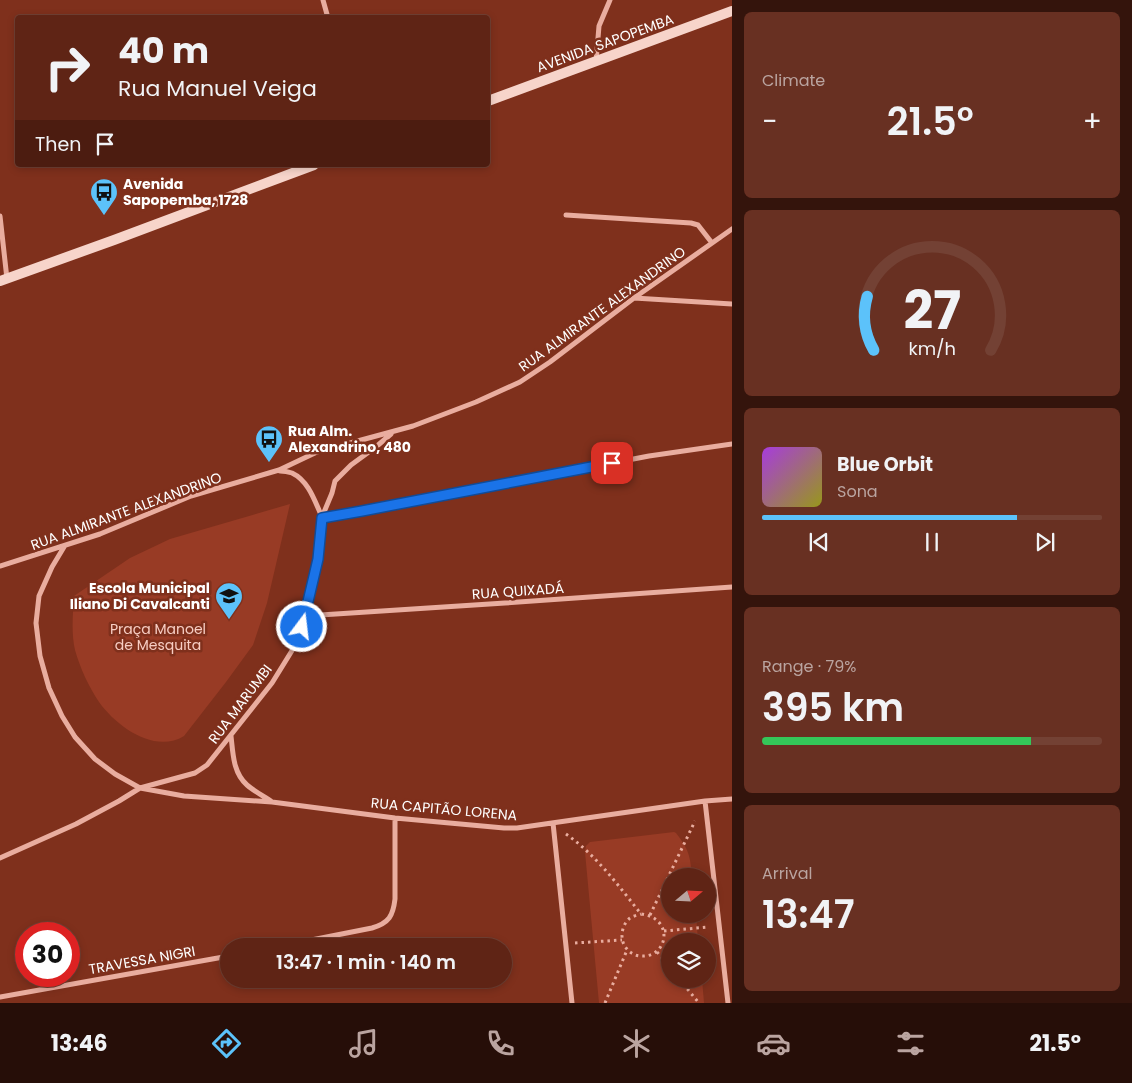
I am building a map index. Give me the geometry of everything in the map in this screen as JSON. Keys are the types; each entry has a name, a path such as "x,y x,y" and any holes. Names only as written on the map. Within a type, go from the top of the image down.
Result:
{"main road":[{"name":"AVENIDA SAPOPEMBA","path":"490,100 732,11"},
{"path":"3,280 309,167"}],"street":[{"path":"323,0 327,15"},
{"path":"596,62 599,26 610,0"},
{"path":"566,215 691,223 698,225 712,243"},
{"path":"0,216 3,280"},
{"name":"RUA ALMIRANTE ALEXANDRINO","path":"0,566 100,534 191,496 279,470 317,452 393,432 476,402 520,382 732,229"},
{"path":"634,298 732,304"},
{"name":"RUA MARUMBI","path":"0,858 76,824 140,788 195,773 207,765 272,683 293,649 305,616 318,559 322,518 335,480 393,432"},
{"path":"279,470 292,473 302,482 312,494 322,518 649,456 732,444"},
{"path":"64,547 52,567 39,596 36,623 40,656 49,688 75,738 94,760 140,788"},
{"name":"RUA QUIXADÁ","path":"305,616 515,603 732,586"},
{"name":"RUA CAPITÃO LORENA","path":"231,736 234,762 239,775 246,784 272,802"},
{"name":"RUA CAPITÃO LORENA","path":"140,788 184,796 272,802 395,818 504,828 517,828 705,801 732,799"},
{"path":"705,801 728,1003"},
{"path":"321,938 381,926 389,919 394,910 395,899 395,818"},
{"path":"553,823 572,1003"},
{"name":"TRAVESSA NIGRI","path":"0,997 220,958"}],"path":[{"path":"650,915 705,801"},
{"path":"553,823 594,858 641,914"},
{"path":"641,914 650,915 660,921 664,931 664,942 657,952 647,956 636,956 627,950 622,940 623,928 630,918 641,914"},
{"path":"664,931 719,926"},
{"path":"565,943 622,940"},
{"path":"606,1003 627,950"},
{"path":"657,952 661,957"},
{"path":"686,988 699,1003"}],"green space":[{"name":"Praça Manoel de Mesquita","path":"290,504 267,603 253,645 226,682 184,736 173,741 161,742 149,740 126,728 99,702 79,664 73,637 74,596 130,558 170,539"},
{"path":"676,833 688,853 691,868 661,868 661,923 697,923 697,933 661,933 661,988 703,988 704,1003 599,1003 585,852 586,846 590,842"}],"place":[{"name":"Avenida Sapopemba, 1728","path":"104,216"},
{"name":"Rua Alm. Alexandrino, 480","path":"269,463"},
{"name":"Escola Municipal Iliano Di Cavalcanti","path":"229,620"}],"route":[{"path":"302,627 318,559 322,518 612,463"}]}
